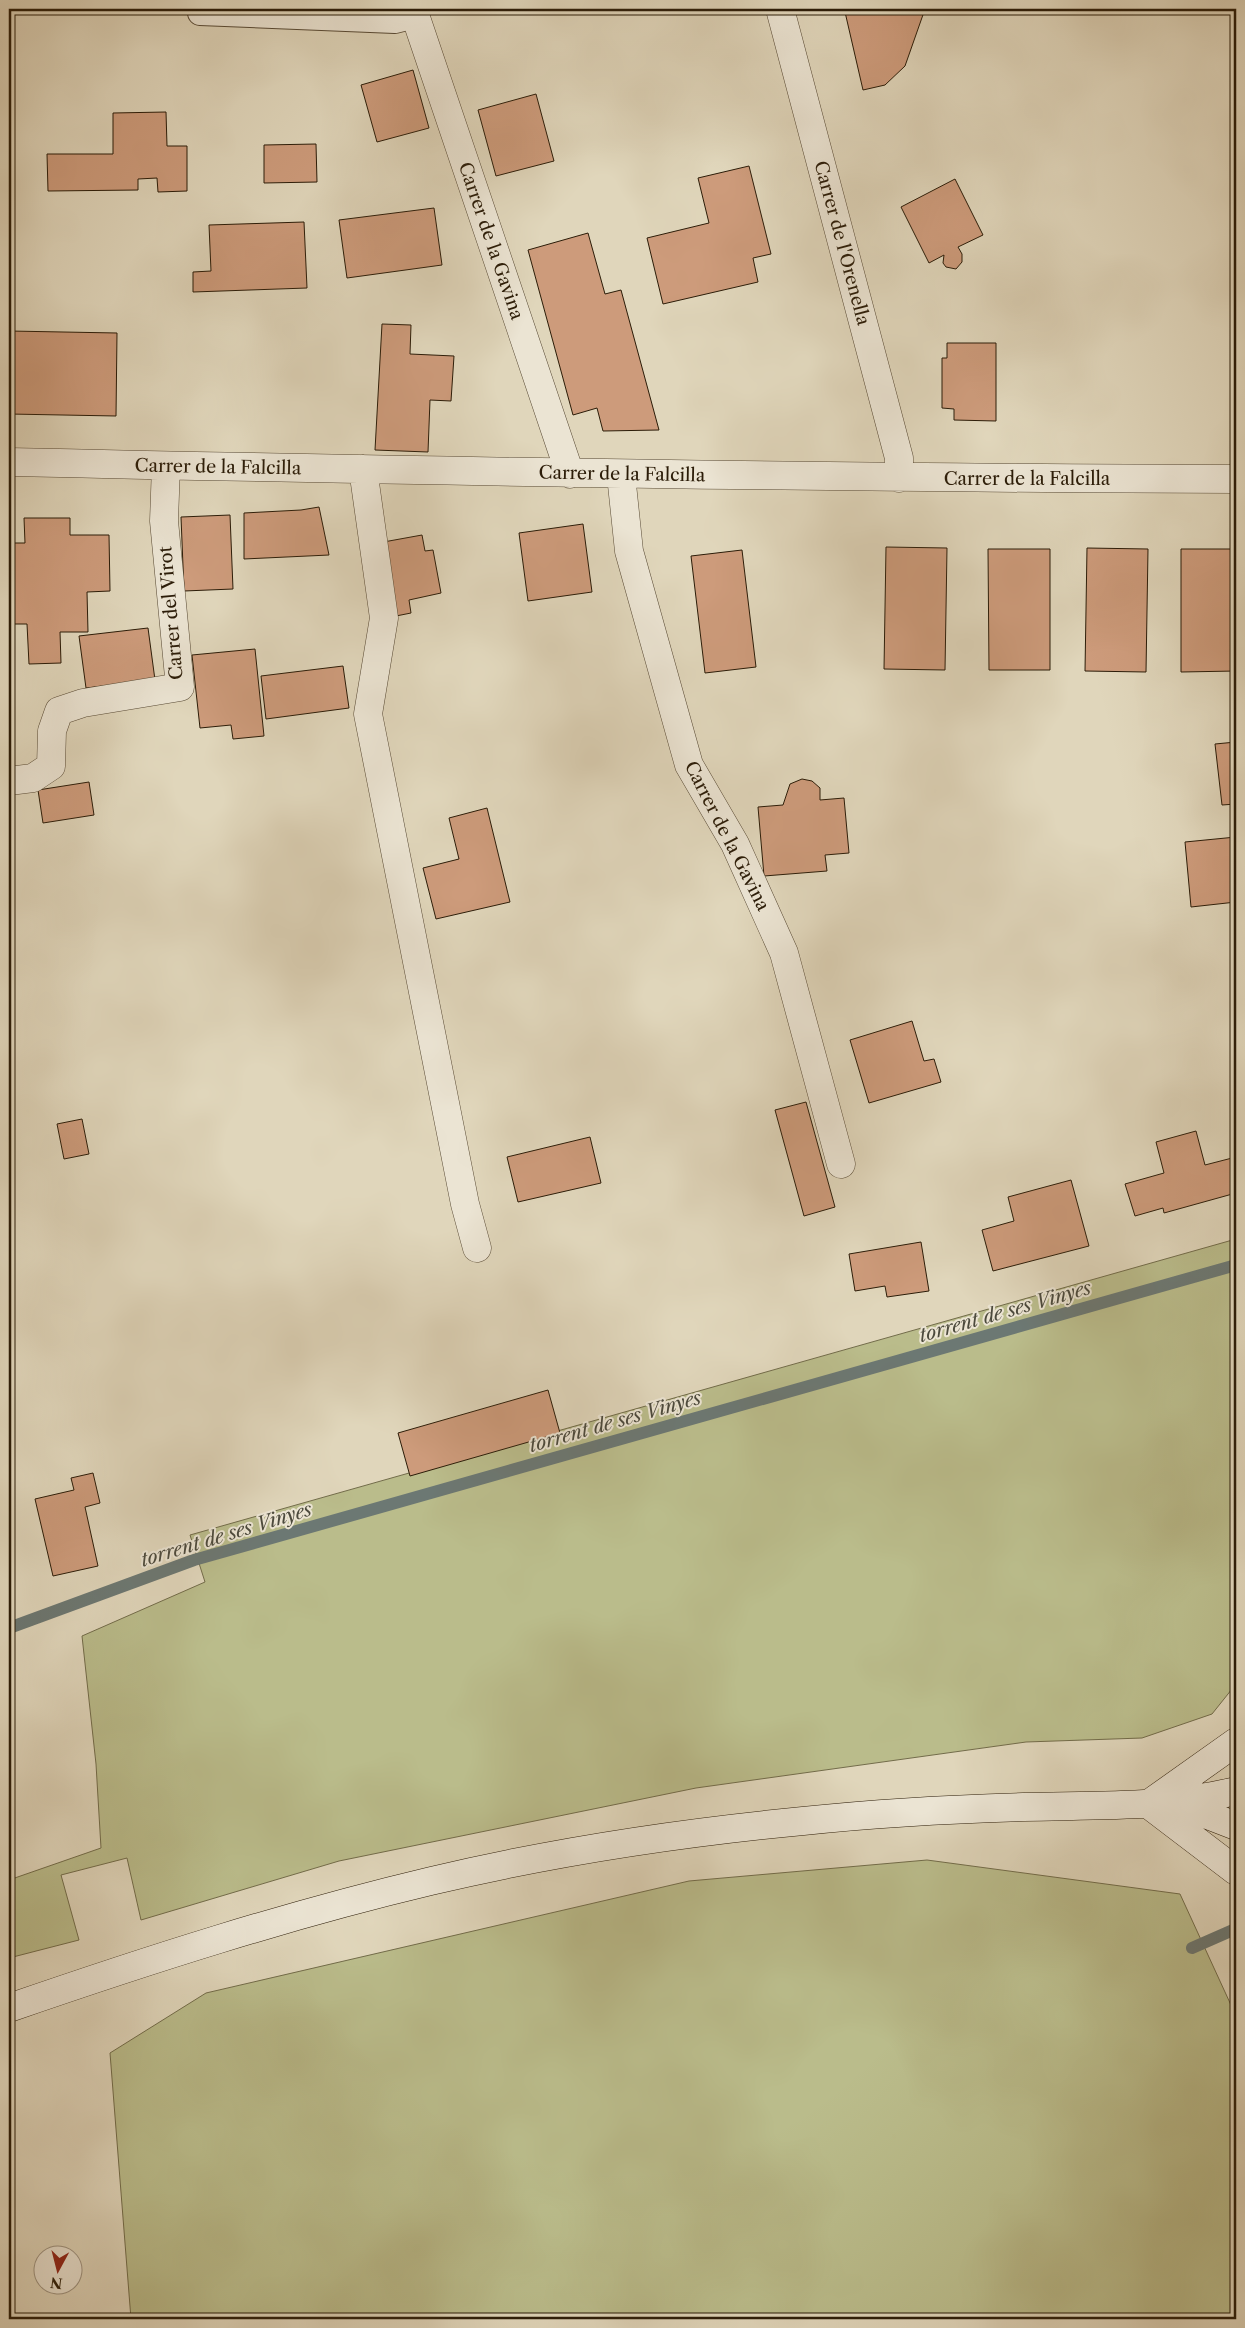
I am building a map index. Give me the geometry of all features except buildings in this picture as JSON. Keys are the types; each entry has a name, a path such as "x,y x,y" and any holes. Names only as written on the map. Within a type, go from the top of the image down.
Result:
{"street":[{"name":"Carrer de l'Orenella","path":"780,9 899,458 899,478"},
{"name":"Carrer de la Gavina","path":"414,13 570,474"},
{"name":"Carrer de la Falcilla","path":"9,462 621,475 1236,479"},
{"name":"Carrer del Virot","path":"9,781 34,778 51,766 52,731 59,711 83,703 180,687 164,521 166,466"},
{"path":"363,469 384,618 368,714 465,1204 477,1248"},
{"name":"Carrer de la Gavina","path":"621,475 629,551 689,765 735,844 784,953 841,1164"},
{"path":"1148,1804 1236,1742"},
{"path":"9,2008 95,1978 266,1925 432,1881 626,1842 802,1821 942,1809 1148,1804 1205,1798 1236,1791"},
{"path":"1148,1804 1205,1814 1236,1826"},
{"path":"1148,1804 1236,1871"}],"lane":[{"path":"200,13 396,21 414,13"}],"green space":[{"path":"1236,1239 1236,1684 1212,1714 1142,1738 1026,1742 696,1788 339,1861 141,1920 127,1858 61,1875 79,1940 9,1958 9,1880 101,1848 96,1764 82,1636 205,1582 190,1535"},
{"path":"927,1860 1180,1894 1236,2016 1236,2319 131,2319 110,2053 206,1993 689,1881"}],"waterway":[{"name":"torrent de ses Vinyes","path":"9,1628 194,1560 1236,1265"},
{"path":"1192,1948 1233,1930"}]}
